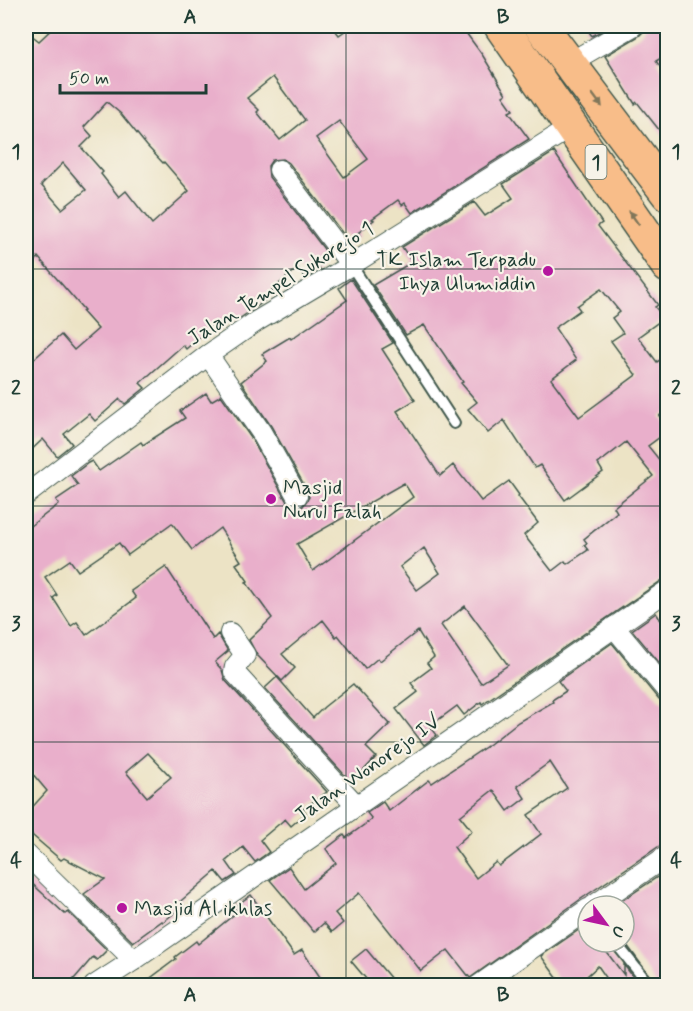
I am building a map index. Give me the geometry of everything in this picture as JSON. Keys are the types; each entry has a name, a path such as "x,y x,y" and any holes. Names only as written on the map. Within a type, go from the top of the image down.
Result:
{"highway":[{"name":"1","path":"501,26 668,266"},
{"name":"1","path":"545,31 668,194"}],"street":[{"path":"569,63 633,26"},
{"name":"Jalan Tempel Sukorejo 1","path":"26,495 208,355 257,321 572,127"},
{"path":"279,170 351,265"},
{"path":"208,355 261,432 297,496"},
{"name":"Jalan Wonorejo IV","path":"94,986 668,590"},
{"path":"614,627 668,692"},
{"path":"230,633 245,655 234,672 356,805"},
{"path":"26,854 134,960"},
{"path":"611,894 668,855"},
{"path":"478,986 576,917"}],"lane":[{"path":"351,265 454,423"},
{"path":"625,954 650,986"}],"building":[{"path":"55,26 332,26 339,35 352,26 461,26 506,94 503,96 513,110 509,112 529,139 412,213 405,203 402,205 398,200 372,219 374,220 358,233 360,236 350,243 289,163 283,159 272,160 268,166 269,177 327,253 315,263 320,269 306,278 298,268 272,290 274,293 236,321 233,317 221,327 217,322 186,349 183,345 140,383 145,388 125,404 120,399 95,421 89,414 64,434 72,444 57,456 43,439 26,455 26,366 61,335 74,350 98,329 38,257 26,277 26,31 39,41","holes":["273,77 305,120 280,140 257,112 259,110 247,98","107,102 121,114 189,191 152,224 126,191 119,197 101,174 103,172 81,147 92,136 84,127","339,121 368,159 344,177 316,138","63,163 86,190 62,209 41,185"]},
{"path":"585,26 610,26 592,36"},
{"path":"645,26 668,26 668,54 656,61 668,78 668,141 637,102 635,104 605,56 639,36"},
{"path":"554,152 602,223 598,226 658,305 655,307 664,318 638,337 657,362 668,355 668,410 659,416 668,427 668,431 648,446 665,467 668,465 668,576 482,704 481,702 464,715 457,706 430,726 437,735 424,745 396,709 418,692 411,683 431,668 427,663 434,657 418,631 380,661 378,658 365,669 323,620 282,654 295,668 282,681 257,655 249,640 272,618 246,582 248,581 236,564 241,561 220,528 192,550 172,523 128,555 119,543 78,571 70,560 45,577 57,595 53,598 71,626 77,622 86,635 136,598 131,591 166,567 213,639 218,634 228,651 215,662 222,670 225,680 327,792 303,809 306,813 291,826 285,819 260,840 269,852 255,862 243,847 226,861 236,875 225,882 216,871 176,905 179,909 133,942 84,894 105,879 64,858 61,860 26,830 26,814 47,791 26,766 26,529 59,504 56,500 78,485 71,476 88,463 92,461 99,471 141,442 143,445 185,418 180,411 206,393 211,401 221,395 251,438 287,502 296,508 303,506 309,497 307,490 271,426 241,382 267,361 262,354 290,337 291,339 347,300 339,288 351,279 393,343 382,349 415,400 397,411 440,476 453,465 481,501 509,481 538,523 524,535 552,571 565,561 567,564 588,550 584,545 587,543 584,539 617,512 614,507 653,476 626,442 598,464 603,472 565,500 540,465 535,468 504,420 488,433 468,409 477,402 461,383 463,382 424,325 406,335 373,285 412,262 402,247 474,202 485,216 513,198 503,184","holes":["601,289 620,312 612,318 623,333 611,341 636,375 579,417 551,379 576,360 555,328 580,310 577,306","404,483 413,497 313,571 297,544","424,548 440,573 417,590 400,567","465,606 508,665 481,683 441,625","148,753 171,777 147,797 126,772"]},
{"path":"656,613 668,631 667,672 632,630"},
{"path":"612,643 659,700 668,706 668,843 661,845 588,894 576,894 576,903 470,978 448,950 421,971 359,893 335,913 343,923 332,932 324,923 314,932 270,880 289,867 304,889 336,863 326,849 344,835 346,838 372,819 367,813 383,802 389,811 429,780 432,783 566,691 558,681","holes":["550,762 567,788 528,815 541,834 499,866 496,862 476,878 454,847 472,831 460,816 493,790 508,811 525,798 517,786"]},
{"path":"277,677 313,718 353,684 390,724 366,747 376,757 352,783 265,688"},
{"path":"668,870 668,979 657,986 634,954 636,954 636,894 632,894"},
{"path":"26,878 65,914 68,912 107,950 97,960 93,957 68,986 26,986"},
{"path":"251,895 294,955 302,950 326,986 140,986 196,941 198,944 237,912 234,907"},
{"path":"576,932 576,954 608,954 624,975 624,965 640,986 612,986 598,966 576,986 563,986 541,956"},
{"path":"366,949 397,986 372,986 351,961"}],"place":[{"name":"TK Islam Terpadu Ihya Ulumiddin","path":"548,271"},
{"name":"Masjid Nurul Falah","path":"271,499"},
{"name":"Masjid Al ikhlas","path":"122,908"}]}
